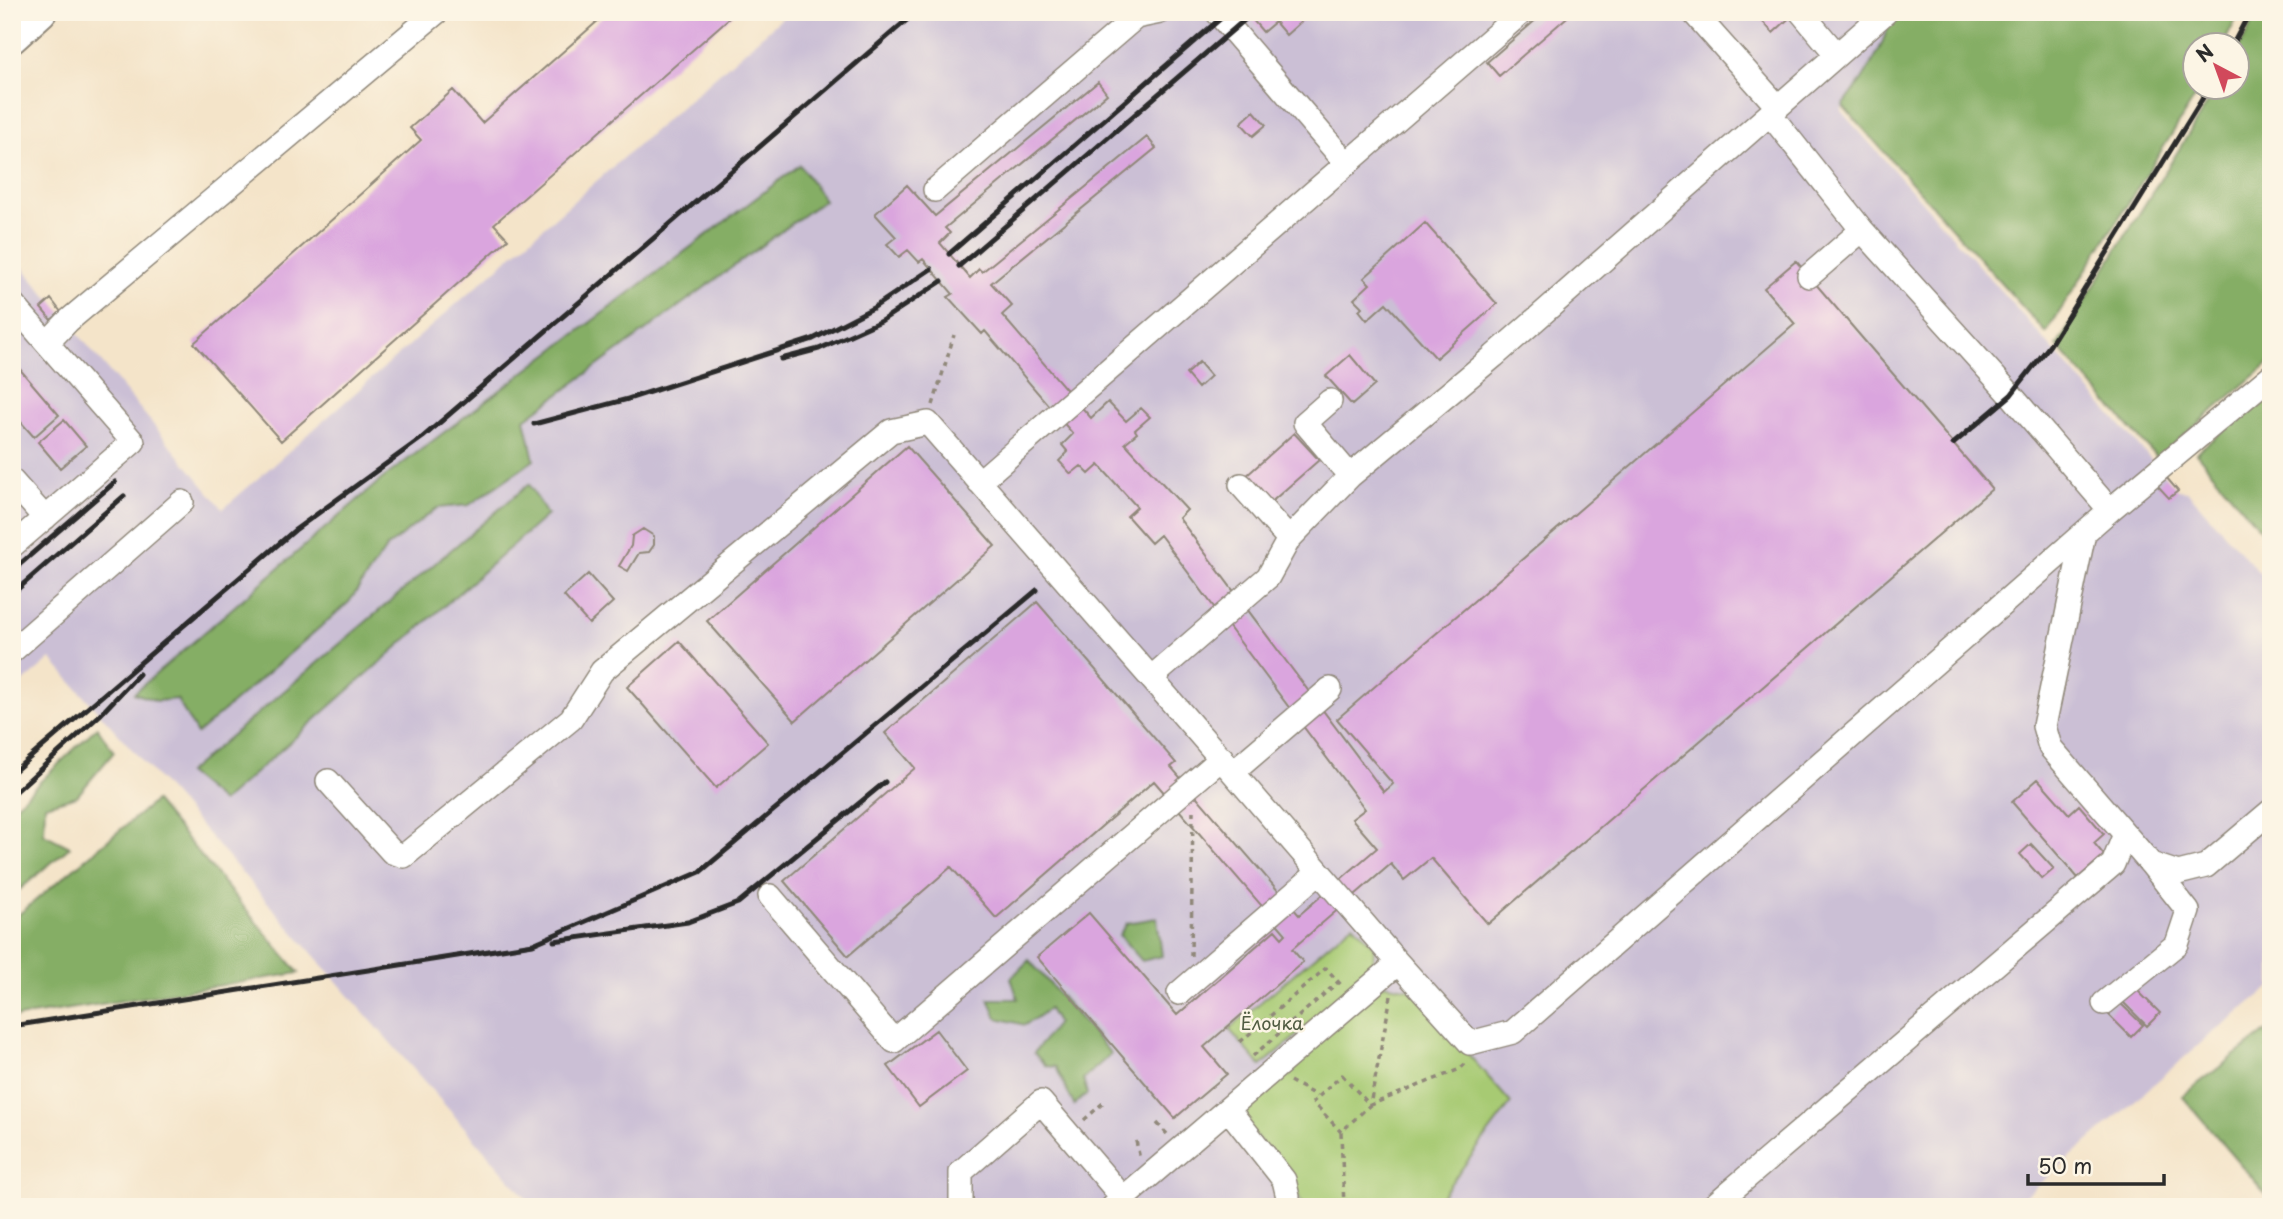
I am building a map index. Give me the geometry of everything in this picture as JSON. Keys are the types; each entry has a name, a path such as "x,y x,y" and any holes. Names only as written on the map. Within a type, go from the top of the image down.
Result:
{"main road":[{"path":"12,39 42,12"}],"street":[{"path":"47,343 68,321 409,22 437,12"},
{"path":"935,190 1136,17 1160,12"},
{"path":"1217,12 1347,163"},
{"path":"979,482 1522,12"},
{"path":"1693,12 1774,111 1862,230 2011,395 2110,510"},
{"path":"1801,12 1837,55"},
{"path":"1151,678 1268,577 1289,539 1350,476 1494,356 1886,12"},
{"path":"1809,276 1862,230"},
{"path":"12,303 133,442 12,546"},
{"path":"328,781 392,852 404,856 570,719 602,671 891,431 928,423 1470,1043 1513,1032 2110,510 2271,376"},
{"path":"1329,401 1305,423 1350,476"},
{"path":"12,481 45,518"},
{"path":"1241,485 1289,539"},
{"path":"12,651 182,502"},
{"path":"2084,534 2044,726 2050,747 2188,911 2177,944 2104,1003"},
{"path":"770,897 894,1041 1194,783 1228,765 1330,689"},
{"path":"2151,864 2178,873 2206,866 2271,811"},
{"path":"1712,1207 2113,864 2125,834"},
{"path":"1185,988 1319,872"},
{"path":"961,1207 961,1172 1041,1102 1118,1202 1398,963"},
{"path":"1228,1108 1284,1180 1290,1204"}],"path":[{"path":"928,423 954,335"},
{"path":"1185,988 1194,783"},
{"path":"1370,1105 1398,963"},
{"path":"1240,1042 1326,968 1354,1001"},
{"path":"1253,1056 1339,982"},
{"path":"1341,1132 1370,1105 1460,1069 1473,1056 1470,1043"},
{"path":"1344,1207 1341,1132 1313,1102 1342,1075 1370,1105"},
{"path":"1068,1134 1103,1103"}],"shaded area":[{"path":"789,12 1879,12 1888,22 1884,41 1862,82 1841,111 2178,490 2187,491 2271,586 2271,987 2210,1035 2013,1207 534,1207 51,659 12,692 12,254 223,509"}],"green space":[{"path":"1900,12 2240,12 2230,32 2182,32 2182,102 2192,102 2046,333 1843,106 1871,65 1891,21"},
{"path":"2258,12 2271,12 2271,362 2157,458 2057,346 2208,102 2252,102 2252,32 2247,32"},
{"path":"800,165 824,200 525,419 534,460 469,505 437,508 387,547 349,602 197,734 177,699 157,701 134,693 382,479"},
{"path":"2271,391 2271,542 2196,453"},
{"path":"529,484 547,515 222,802 187,773"},
{"path":"97,727 114,752 77,796 45,805 44,834 70,847 12,896 12,809"},
{"path":"155,801 299,973 12,1018 12,920"},
{"path":"1157,918 1162,956 1142,961 1119,935 1127,923"},
{"name":"Ёлочка","path":"1353,924 1374,946 1373,971 1261,1066 1229,1029"},
{"path":"1029,960 1111,1054 1083,1079 1087,1094 1074,1105 1056,1067 1046,1066 1034,1053 1057,1023 1049,1009 1025,1025 997,1018 989,999 1018,999 1011,978"},
{"path":"1383,984 1411,989 1511,1103 1433,1207 1303,1207 1294,1186 1236,1110"},
{"path":"2271,1028 2271,1200 2182,1096"}],"building":[{"path":"608,12 736,12 494,224 508,239 281,441 194,343 421,140 410,128 453,90 482,123"},
{"path":"1246,12 1312,12 1286,35 1275,22 1263,32"},
{"path":"1545,12 1573,12 1499,76 1487,62"},
{"path":"1754,12 1796,12 1773,33"},
{"path":"1098,82 1107,94 945,228 950,233 940,243 970,278 979,269 982,272 1147,137 1156,148 991,283 1012,306 1002,315 1091,418 1108,402 1126,421 1141,408 1150,417 1125,443 1187,510 1179,518 1384,792 1393,784 1337,719 1795,324 1764,288 1796,261 1992,489 1488,924 1431,858 1404,880 1391,864 1292,949 1303,962 1204,1047 1227,1074 1175,1118 1037,957 1089,913 1177,1015 1275,930 1282,938 1286,934 1154,781 996,918 951,867 848,956 784,881 915,768 885,733 1037,602 1176,763 1171,767 1299,915 1377,848 1352,819 1365,809 1160,535 1151,543 1127,516 1137,507 1099,465 1089,474 1081,466 1071,474 1059,461 1068,452 1062,445 1073,434 985,331 982,334 948,297 953,294 923,259 919,262 908,250 899,257 887,244 896,237 875,214 907,185 935,216"},
{"path":"1254,111 1266,125 1253,136 1241,123"},
{"path":"1425,223 1497,304 1436,358 1386,303 1367,320 1359,310 1362,307 1354,299 1370,284 1364,278"},
{"path":"51,299 61,312 51,320 41,308"},
{"path":"1350,355 1375,385 1352,405 1326,376"},
{"path":"12,360 59,415 34,437 12,412"},
{"path":"1199,362 1211,376 1198,388 1186,374"},
{"path":"64,420 86,446 60,468 38,442"},
{"path":"1294,433 1319,460 1269,504 1245,477"},
{"path":"907,446 995,546 795,721 707,621"},
{"path":"2166,477 2178,491 2169,498 2157,485"},
{"path":"643,529 654,536 654,545 649,552 639,553 628,571 619,566 631,546 632,536"},
{"path":"588,574 613,602 589,624 564,596"},
{"path":"679,641 768,743 716,788 627,687"},
{"path":"2038,779 2069,814 2079,805 2104,834 2094,843 2104,855 2078,878 2012,802"},
{"path":"2031,844 2054,869 2042,879 2020,854"},
{"path":"2133,986 2160,1013 2147,1026 2120,999"},
{"path":"2119,1002 2143,1025 2131,1037 2108,1014"},
{"path":"936,1030 967,1071 919,1107 888,1066"}],"railway":[{"path":"12,773 295,530 423,437 916,12"},
{"path":"949,254 1228,12"},
{"path":"2239,32 2250,12"},
{"path":"959,266 1249,16"},
{"path":"1953,444 2011,395 2050,345 2200,102"},
{"path":"534,424 628,399 813,339 873,308 931,269"},
{"path":"781,359 819,349 881,321 942,281"},
{"path":"12,571 115,482"},
{"path":"12,594 124,496"},
{"path":"12,1026 533,944 700,872 1037,590"},
{"path":"12,795 100,715 139,674"},
{"path":"554,941 688,922 738,903 885,782"}]}
